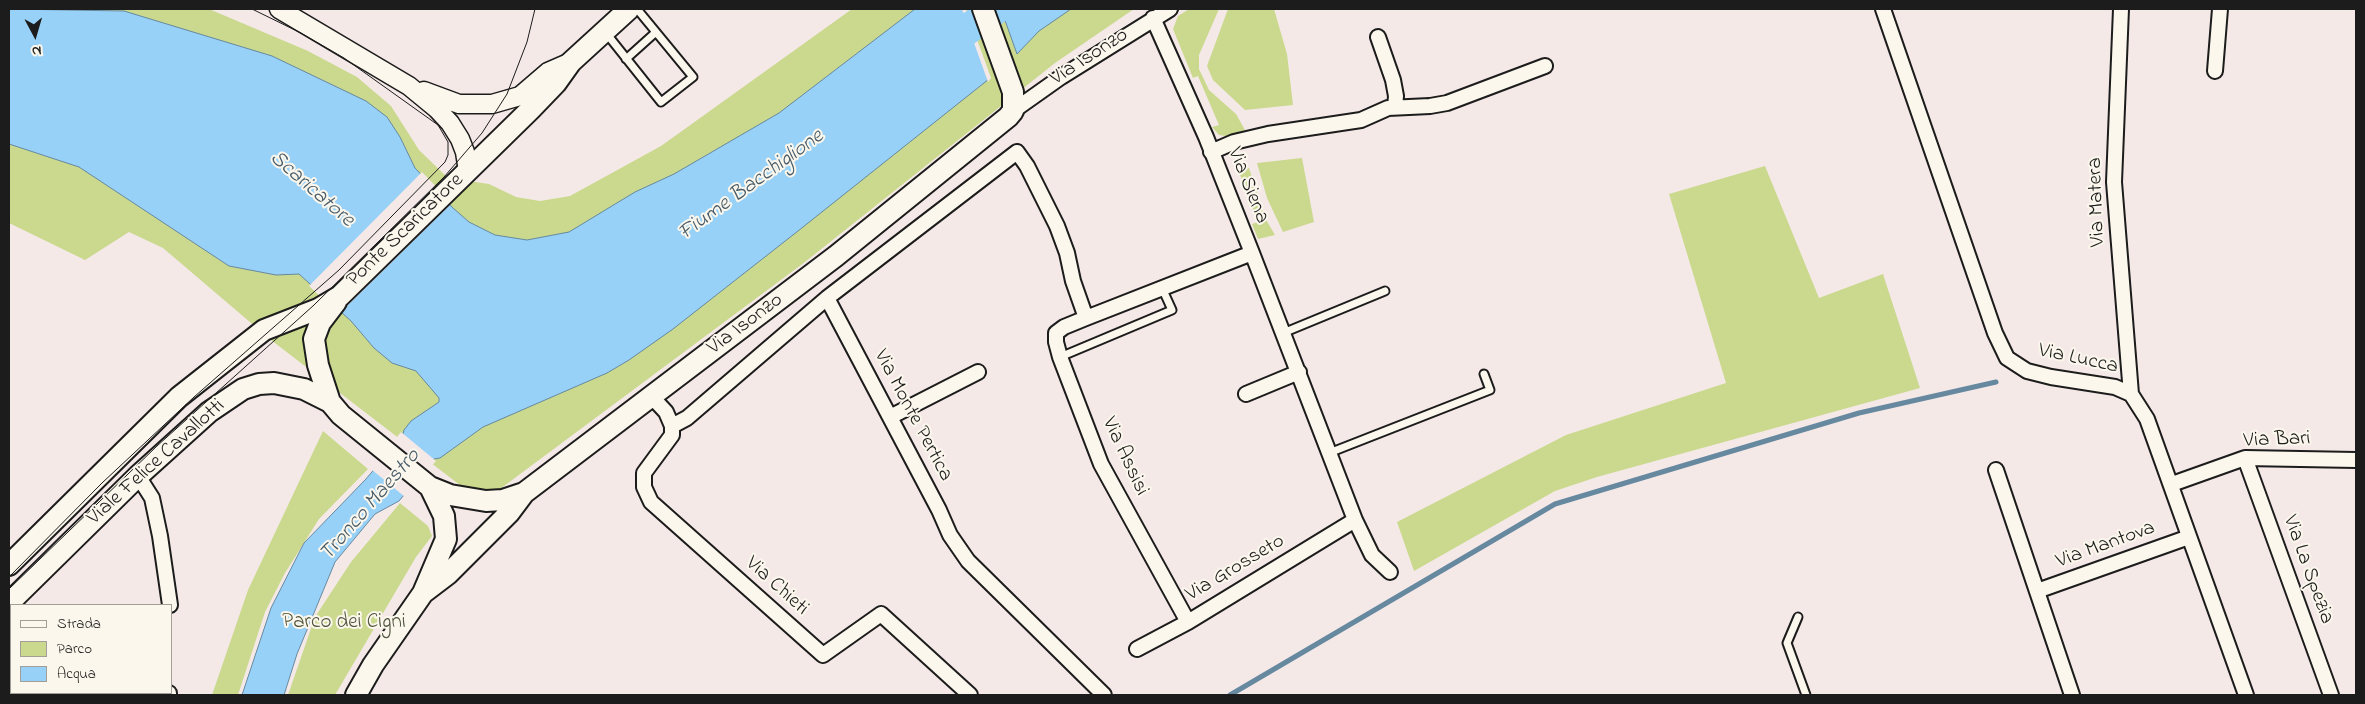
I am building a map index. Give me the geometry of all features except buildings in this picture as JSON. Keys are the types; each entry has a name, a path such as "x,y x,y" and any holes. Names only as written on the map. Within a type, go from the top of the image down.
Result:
{"main road":[{"name":"Ponte Scaricatore","path":"335,408 318,365 314,339 321,313 531,109 556,83 571,62 629,9"},
{"path":"983,9 1012,98"},
{"name":"Via Isonzo","path":"423,593 448,574 509,513 524,493 844,250 990,133 1012,98"},
{"name":"Viale Felice Cavallotti","path":"9,565 179,397 264,330 321,313"},
{"name":"Viale Felice Cavallotti","path":"9,604 138,476 209,412 243,389 259,384 274,382 304,389 335,408 430,486"},
{"path":"430,486 450,495 486,501 503,500 524,493"},
{"path":"356,695 373,665 423,593 446,539 444,516 430,486"}],"street":[{"path":"279,9 409,86 447,102 480,105 520,96 548,72 571,62"},
{"name":"Via Isonzo","path":"1012,98 1060,77 1170,9"},
{"name":"Via Lucca","path":"1883,9 1995,333 2007,358 2027,371 2051,378 2116,387 2130,394 2147,419 2172,484 2189,538 2246,695"},
{"name":"Via Matera","path":"2121,9 2114,182 2130,394"},
{"path":"2215,70 2220,9"},
{"name":"Via Siena","path":"1153,18 1211,152 1299,372 1355,520 1372,554 1379,564 1390,572"},
{"path":"1378,37 1393,80 1396,96 1395,107"},
{"path":"1211,152 1250,138 1361,120 1388,108 1430,106 1447,103 1545,66"},
{"path":"409,86 450,123 465,152 468,171"},
{"path":"652,397 666,412 672,426 688,418 827,298 1017,152 1027,166 1057,226 1068,253 1073,281 1086,318"},
{"name":"Via Assisi","path":"1188,622 1101,464 1060,358 1056,334 1064,327 1086,318 1252,254"},
{"name":"Via Monte Pertica","path":"827,298 950,535 968,561 1104,695"},
{"path":"890,417 978,372"},
{"path":"1246,394 1299,372"},
{"name":"Via Chieti","path":"672,426 672,435 644,474 644,487 651,502 823,655 881,614 970,695"},
{"name":"Via Bari","path":"2172,484 2245,458 2356,460"},
{"name":"Via La Spezia","path":"2245,458 2331,695"},
{"name":"Via Mantova","path":"1996,470 2072,695"},
{"path":"138,476 152,498 160,536 170,604"},
{"name":"Via Grosseto","path":"1137,649 1188,622 1355,520"},
{"name":"Via Mantova","path":"2037,592 2189,538"}],"lane":[{"path":"604,31 661,102 693,77 637,9"},
{"path":"626,59 656,32"},
{"path":"1060,358 1172,310 1162,288"},
{"path":"1283,333 1385,291"},
{"path":"1329,453 1490,390 1484,374"},
{"path":"1798,617 1787,643 1806,695"}],"green space":[{"path":"9,9 209,9 308,51 357,77 391,106 419,150 448,178 489,184 516,197 540,201 570,196 661,146 852,9 1134,9 1055,63 805,262 496,492 465,489 271,340 163,248 129,232 85,260 9,223"},
{"path":"1189,9 1219,9 1199,55 1199,69 1209,90 1236,114 1245,130 1226,136 1219,135 1212,127 1219,125 1198,76 1193,78 1173,29 1178,16"},
{"path":"1228,9 1274,9 1287,54 1293,105 1245,110 1213,80 1207,66"},
{"path":"1302,158 1314,222 1283,232 1267,198 1257,163"},
{"path":"1765,166 1819,298 1883,274 1920,388 1597,477 1555,491 1414,571 1397,522 1566,435 1726,383 1669,194"},
{"path":"1249,168 1265,218 1275,235 1258,239 1252,224 1258,222 1239,172"},
{"path":"323,431 368,469 319,519 285,573 265,612 238,695 212,695 248,590"},
{"name":"Parco dei Cigni","path":"400,503 428,526 432,536 416,557 335,695 288,695 315,617 351,562"}],"water":[{"path":"9,9 124,11 272,56 366,101 387,117 400,137 415,168 469,222 495,235 527,240 569,232 635,192 674,174 779,113 915,9 964,9 989,79 673,329 629,360 607,373 483,427 440,458 434,459 399,501 375,514 335,562 297,654 284,695 242,695 271,608 304,543 365,480 402,437 404,430 411,421 439,402 439,398 416,371 392,363 374,348 351,321 299,274 276,275 229,266 79,167 9,144"},
{"path":"1001,9 1071,9 1039,31 1017,54"}],"pier":[{"path":"962,9 966,9 991,78 988,82"},
{"path":"422,172 452,203 339,314 309,286"},
{"path":"401,432 436,461 405,497 371,469"}],"waterway":[{"name":"Fiume Bacchiglione","path":"936,52 996,9"},
{"path":"1230,695 1555,504 1859,413 1996,382"}],"tram line":[{"path":"9,577 102,483 194,397 339,270 445,162 448,155 448,142 438,125 344,58 301,33 252,9"},
{"path":"9,589 157,446 314,305 444,177 482,133 507,94 527,42 535,9"}],"water label":[{"name":"Scaricatore","path":"311,190"},
{"name":"Tronco Maestro","path":"371,506"}]}
